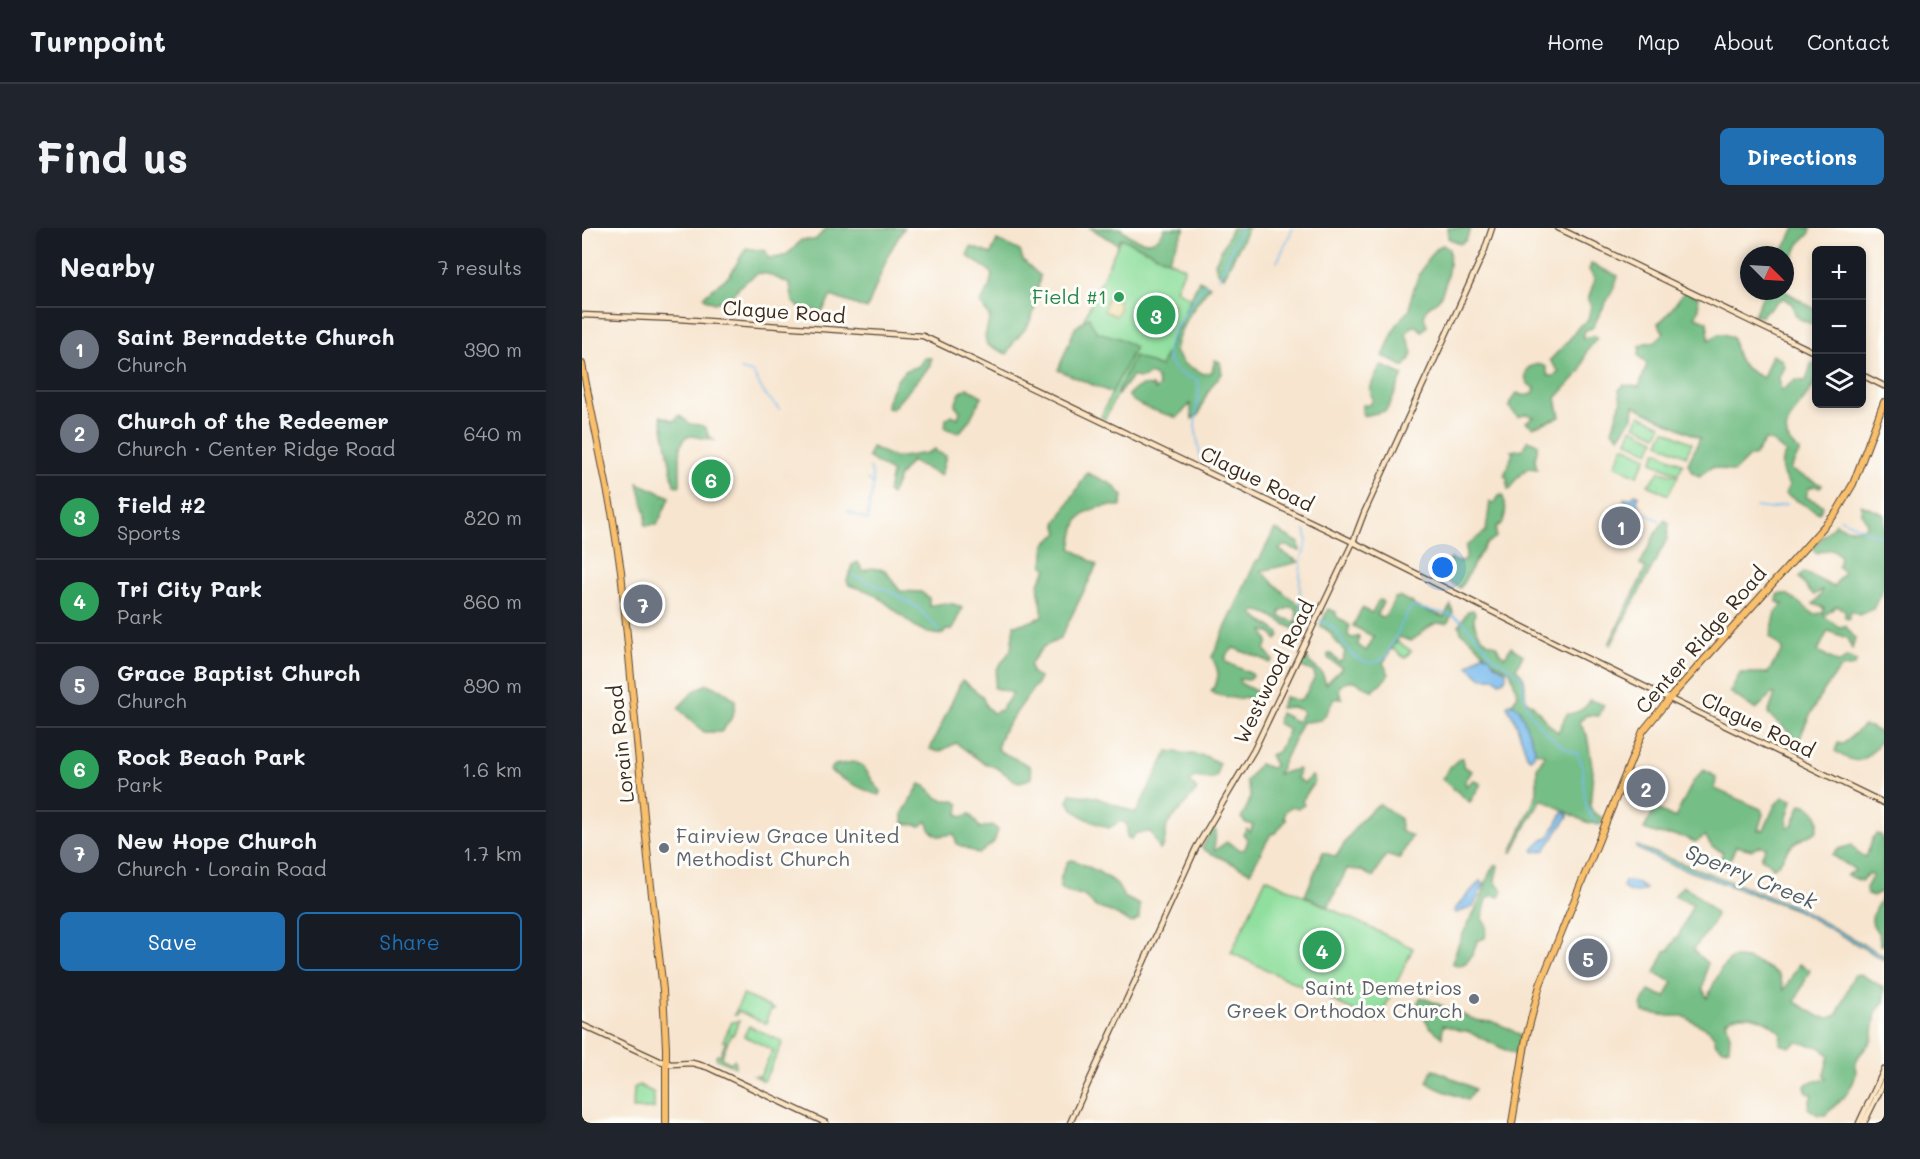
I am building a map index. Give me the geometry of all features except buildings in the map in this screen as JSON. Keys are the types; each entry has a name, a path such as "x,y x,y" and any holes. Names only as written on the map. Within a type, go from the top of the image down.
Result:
{"main road":[{"name":"Lorain Road","path":"582,364 612,513 621,571 663,990 666,1123"},
{"name":"Center Ridge Road","path":"1512,1123 1526,1038 1540,984 1643,731 1836,513 1853,484 1884,402"}],"street":[{"name":"Westwood Road","path":"1070,1123 1196,848 1254,750 1353,542 1364,513 1485,252 1492,228"},
{"path":"1558,228 1812,351"},
{"name":"Clague Road","path":"582,315 679,319 923,336 1353,542 1884,803"},
{"path":"1866,377 1884,386"},
{"path":"582,1025 666,1063 692,1063 707,1067 826,1123"},
{"path":"1859,1123 1884,1070"},
{"path":"1864,1123 1884,1082"}],"green space":[{"path":"827,228 904,228 889,253 867,309 831,296 822,312 800,307 793,302 790,284 768,274 758,273 741,285 729,299 714,303 705,299 704,296 730,275 746,248 766,251 768,258 783,256 801,240 815,240"},
{"path":"1090,228 1119,228 1141,241 1150,242 1158,238 1165,228 1185,228 1168,260 1121,238 1118,244"},
{"path":"1232,228 1248,228 1224,277 1217,271 1215,263"},
{"path":"1448,228 1471,228 1466,240 1460,244 1448,238"},
{"path":"1795,228 1811,228 1810,233 1799,244 1794,255 1794,246 1785,246"},
{"path":"1121,238 1185,268 1176,290 1191,298 1160,368 1134,356 1105,419 1101,417 1130,354 1079,330"},
{"path":"997,240 1020,251 1023,260 1040,276 1032,318 1007,354 987,345 985,337 990,317 980,303 989,289 992,274 967,255 971,247 991,254"},
{"path":"1443,245 1449,249 1449,261 1443,289 1438,300 1427,308 1424,317 1427,326 1422,331 1416,326 1411,327 1406,334 1412,354 1404,367 1383,356 1397,325 1410,310 1411,298 1424,266 1433,252"},
{"path":"1591,264 1618,276 1592,328 1585,330 1583,338 1594,336 1597,338 1586,352 1581,371 1556,398 1560,417 1533,427 1526,422 1534,417 1527,414 1518,417 1509,407 1510,402 1517,393 1526,396 1534,392 1535,388 1526,380 1528,368 1537,364 1544,366 1548,376 1554,376 1559,372 1550,360 1580,325 1588,321 1591,306 1588,300 1595,279 1589,270"},
{"path":"1199,280 1210,286 1184,325 1175,352 1184,364 1204,374 1212,372 1215,360 1220,362 1222,374 1208,393 1199,415 1192,419 1190,404 1177,418 1143,406 1131,399 1128,395 1139,387 1152,386 1155,390 1159,387 1156,377 1150,374 1141,378 1132,376 1118,395 1134,356 1160,367"},
{"path":"1685,291 1698,297 1699,310 1695,317 1707,321 1709,340 1721,334 1733,338 1738,359 1750,371 1763,378 1772,355 1782,360 1784,367 1779,377 1781,391 1795,380 1806,381 1812,364 1812,388 1793,414 1786,433 1790,442 1800,451 1790,470 1822,485 1808,489 1806,497 1823,506 1819,513 1785,494 1789,485 1784,477 1782,461 1786,453 1771,441 1765,440 1755,455 1749,457 1734,472 1712,467 1699,476 1692,472 1688,464 1700,438 1634,406 1633,417 1619,437 1612,430 1621,402 1619,390 1624,385 1639,387 1647,364 1639,356 1640,346 1655,342 1664,333 1658,323 1670,312"},
{"path":"1794,297 1812,308 1812,324 1795,314 1793,305 1786,300 1794,300"},
{"path":"1761,300 1780,300 1765,311 1762,317 1754,315"},
{"path":"1089,317 1097,332 1119,338 1135,347 1112,393 1058,370 1075,328"},
{"path":"924,358 931,358 930,366 892,409 887,408 889,397 897,380 909,369 919,366"},
{"path":"1383,366 1403,375 1385,411 1364,416 1363,405 1370,405 1373,399 1370,391 1372,383 1380,367"},
{"path":"967,388 982,396 969,421 959,433 945,428 946,419 952,415 958,418 960,411 955,405 960,393"},
{"path":"679,415 690,424 706,428 708,435 714,440 685,437 680,447 680,485 678,486 674,485 661,416 674,421"},
{"path":"1640,415 1662,425 1657,435 1635,425"},
{"path":"1632,428 1655,439 1649,452 1627,441"},
{"path":"1665,430 1692,443 1686,456 1659,443"},
{"path":"1528,440 1538,444 1535,460 1537,469 1528,468 1508,490 1507,477 1504,476 1513,453 1511,451 1523,449"},
{"path":"1624,446 1647,457 1637,476 1615,465"},
{"path":"872,447 895,458 927,453 935,449 946,456 941,476 911,461 900,475 891,495 888,492 892,473 868,457"},
{"path":"1657,451 1683,464 1678,474 1652,462"},
{"path":"703,465 720,473 712,489 706,485"},
{"path":"1660,471 1678,476 1668,495 1648,485"},
{"path":"1087,473 1112,484 1123,496 1121,506 1092,509 1079,519 1076,525 1071,548 1097,565 1060,639 1043,647 1030,664 1032,673 1040,679 1003,731 997,748 1030,766 1032,778 1018,783 997,768 982,762 956,743 939,752 930,749 962,680 982,696 986,706 993,713 1001,710 1013,693 994,688 997,669 1011,650 1014,625 1030,622 1042,616 1038,588 1047,569 1043,565 1045,544 1059,533 1056,523"},
{"path":"638,483 670,497 657,525 645,525 646,515"},
{"path":"1502,495 1505,512 1503,523 1496,527 1496,537 1485,545 1460,588 1443,579 1450,559 1459,562 1466,559 1466,546 1486,531 1490,501 1494,504"},
{"path":"1861,505 1884,514 1884,587 1873,609 1859,615 1851,611 1849,619 1845,618 1845,610 1837,606 1824,616 1839,627 1845,626 1855,638 1852,649 1847,638 1828,631 1818,651 1839,663 1847,657 1857,661 1854,666 1841,668 1827,685 1811,712 1799,741 1768,714 1775,694 1771,694 1756,710 1730,692 1740,673 1768,673 1783,649 1770,637 1776,612 1783,604 1777,602 1778,594 1787,594 1814,614 1823,613 1824,608 1813,604 1821,595 1822,590 1814,595 1799,577 1804,572 1833,587 1844,572 1838,567 1840,556 1832,549 1816,553 1812,548 1836,523 1849,529 1864,528 1867,524"},
{"path":"1665,520 1669,523 1667,539 1611,645 1609,644 1646,568 1640,565 1655,534"},
{"path":"1275,529 1299,543 1300,551 1287,546 1279,550 1299,562 1261,571 1285,594 1314,615 1305,623 1296,621 1297,609 1290,607 1280,612 1280,617 1306,629 1297,639 1293,628 1266,613 1256,611 1253,614 1256,617 1280,635 1277,640 1270,632 1263,631 1268,641 1265,650 1273,660 1270,663 1234,648 1226,655 1226,662 1252,674 1253,676 1248,680 1239,679 1240,683 1261,694 1255,701 1245,697 1238,699 1214,694 1211,691 1218,674 1212,657 1256,561 1259,560"},
{"path":"858,562 863,571 872,568 885,570 900,591 921,592 929,598 929,606 946,603 962,608 952,630 946,630 943,634 925,632 872,593 849,585 847,581 852,565"},
{"path":"1400,597 1413,603 1414,606 1444,617 1451,605 1453,613 1447,624 1437,623 1411,641 1399,637 1383,663 1389,674 1373,691 1355,681 1347,681 1341,685 1339,691 1342,698 1334,699 1322,719 1302,722 1278,774 1297,769 1299,770 1297,778 1304,783 1312,776 1315,781 1302,801 1304,805 1299,808 1291,807 1285,811 1286,820 1276,833 1271,834 1250,872 1202,849 1212,828 1216,831 1215,850 1227,842 1241,850 1245,849 1248,840 1243,834 1247,829 1250,832 1253,825 1241,818 1249,800 1250,792 1246,782 1259,764 1271,768 1275,765 1270,755 1278,752 1289,729 1277,723 1280,713 1297,722 1303,713 1292,707 1280,708 1285,697 1299,701 1315,677 1314,672 1300,666 1303,658 1308,659 1322,673 1326,684 1342,668 1328,658 1328,654 1339,662 1343,660 1345,651 1328,631 1320,626 1328,609 1336,612 1336,616 1349,625 1348,636 1353,638 1359,636 1358,645 1366,651 1374,637 1353,626 1362,608 1372,613 1378,601 1381,600 1383,603 1377,615 1382,618 1387,614 1395,598"},
{"path":"1473,610 1476,628 1486,641 1496,645 1505,657 1511,647 1523,655 1516,669 1523,676 1526,701 1553,729 1558,732 1567,714 1580,710 1590,700 1604,705 1599,716 1587,715 1579,722 1587,735 1593,772 1590,807 1594,813 1603,818 1600,825 1586,822 1542,799 1511,852 1535,799 1537,768 1545,755 1535,752 1519,708 1512,703 1518,695 1510,671 1491,661 1473,641 1461,632 1459,625 1468,611"},
{"path":"1397,641 1411,651 1405,658 1392,648"},
{"path":"707,684 725,692 735,700 732,717 721,732 704,732 678,708 694,691"},
{"path":"1863,726 1871,727 1881,734 1882,739 1866,757 1856,761 1850,760 1835,751 1838,743 1843,744"},
{"path":"1168,751 1205,756 1219,763 1217,776 1211,779 1194,777 1190,782 1197,790 1167,825 1164,845 1160,850 1151,832 1136,833 1131,839 1127,837 1127,824 1120,821 1109,828 1103,826 1081,815 1068,802 1071,794 1095,797 1136,813"},
{"path":"1460,758 1463,758 1463,766 1472,771 1465,782 1466,786 1474,780 1481,784 1470,802 1442,779"},
{"path":"853,762 865,769 881,791 880,795 853,784 830,770 835,765"},
{"path":"1704,770 1716,777 1715,789 1761,809 1763,814 1758,830 1764,830 1775,805 1783,797 1792,800 1787,818 1788,827 1792,826 1801,804 1814,810 1818,817 1816,832 1794,844 1773,868 1769,862 1761,858 1766,847 1760,846 1752,850 1736,846 1726,869 1716,868 1723,852 1712,847 1705,836 1695,842 1680,836 1660,834 1644,829 1655,808 1675,818 1693,782"},
{"path":"920,784 940,799 957,802 959,804 958,815 962,817 970,814 980,828 992,825 998,830 994,842 979,854 957,844 954,834 938,836 931,831 927,821 921,826 903,823 903,813"},
{"path":"1380,804 1400,819 1399,830 1412,836 1399,859 1386,855 1373,877 1360,870 1347,869 1328,907 1305,896 1323,852 1336,857 1361,821"},
{"path":"1877,834 1881,835 1884,844 1884,945 1880,945 1879,935 1872,921 1873,913 1883,892 1873,896 1867,894 1866,888 1873,875 1869,873 1861,881 1847,875 1855,871 1854,869 1832,855 1839,849 1852,845 1859,854 1866,857 1873,838"},
{"path":"1637,846 1796,907 1884,956 1884,960 1797,910 1667,863 1636,848"},
{"path":"1073,860 1116,883 1124,897 1140,905 1139,918 1132,923 1096,907 1083,895 1060,888 1061,876 1068,861"},
{"path":"1494,865 1498,865 1496,882 1503,891 1499,897 1493,895 1487,899 1482,919 1487,926 1485,938 1477,941 1466,963 1457,965 1452,963 1458,945"},
{"path":"1266,878 1413,948 1378,1022 1231,953"},
{"path":"1683,886 1695,893 1716,914 1711,926 1693,950 1707,963 1703,989 1707,998 1721,969 1732,958 1751,960 1773,971 1779,975 1784,990 1799,964 1810,970 1795,1002 1820,1017 1830,1018 1837,1015 1854,975 1862,975 1884,988 1884,1002 1876,1012 1872,1040 1855,1064 1856,1074 1853,1083 1845,1096 1825,1115 1818,1115 1808,1108 1812,1094 1807,1093 1805,1086 1808,1083 1826,1079 1824,1075 1829,1055 1820,1047 1797,1042 1789,1047 1780,1044 1781,1033 1769,1023 1755,1017 1740,1016 1726,1021 1730,1036 1729,1048 1723,1049 1716,1044 1709,1030 1683,1016 1643,1012 1641,1005 1649,991 1665,997 1673,982 1655,973 1665,951 1669,950 1678,937 1693,904 1674,896"},
{"path":"743,995 774,1009 771,1010 766,1020 767,1024 738,1011 734,1015"},
{"path":"1421,997 1473,1019 1493,1022 1514,1032 1520,1036 1518,1056 1467,1031 1443,1025 1442,1037 1429,1026 1417,1004"},
{"path":"739,1021 721,1058 731,1063 735,1059 735,1067 717,1059 716,1056 720,1055 726,1042 723,1041 732,1022"},
{"path":"749,1026 772,1037 771,1039 773,1037 783,1042 764,1081 755,1076 760,1076 773,1050 744,1036"},
{"path":"1433,1069 1475,1089 1467,1100 1436,1088 1427,1082"},
{"path":"639,1085 654,1093 654,1109 633,1109 634,1088"}],"sand":[{"path":"1161,296 1174,303 1169,315 1161,314 1156,309"},
{"path":"1107,298 1118,302 1119,309 1116,316 1104,311"}],"water":[{"path":"1635,494 1638,495 1637,503 1643,511 1641,514 1623,501"},
{"path":"1483,653 1490,657 1494,664 1506,671 1503,681 1500,682 1495,678 1482,678 1468,666"},
{"path":"1510,703 1519,708 1535,748 1534,756 1530,758 1507,706"},
{"path":"1563,812 1568,814 1568,817 1548,846 1545,850 1535,852 1533,850 1542,840 1549,837"},
{"path":"1480,881 1484,884 1473,907 1454,912 1455,909"},
{"path":"1625,881 1635,882 1646,889 1637,892 1628,891 1623,887"}],"waterway":[{"name":"Sperry Creek","path":"1219,278 1241,228"},
{"path":"1277,262 1293,228"},
{"name":"Sperry Creek","path":"1201,461 1195,426 1198,381 1176,370 1171,365 1167,354 1176,328 1206,283"},
{"path":"741,370 753,373 764,393 779,409"},
{"path":"868,521 873,490 870,468"},
{"path":"867,479 873,484"},
{"path":"1756,507 1771,509 1787,504"},
{"path":"847,511 867,520"},
{"path":"1643,512 1660,521"},
{"path":"1840,519 1884,538"},
{"name":"Sperry Creek","path":"1305,530 1307,540 1301,562 1300,600 1304,611 1314,618"},
{"path":"852,575 889,591 917,607 940,631"},
{"name":"Sperry Creek","path":"1319,620 1336,630 1354,656 1370,663 1386,656 1412,607 1452,615 1462,621 1492,656 1521,676 1526,705 1540,726 1563,746 1577,753 1583,771 1584,798 1591,816 1598,825"},
{"name":"Sperry Creek","path":"1637,847 1666,861 1794,907 1884,958"}],"place":[{"name":"Field #1","path":"1119,297"},
{"name":"Field #2","path":"1156,315"},
{"name":"Rock Beach Park","path":"711,479"},
{"name":"Saint Bernadette Church","path":"1621,526"},
{"name":"New Hope Church","path":"643,604"},
{"name":"Church of the Redeemer","path":"1646,788"},
{"name":"Fairview Grace United Methodist Church","path":"664,848"},
{"name":"Tri City Park","path":"1322,950"},
{"name":"Grace Baptist Church","path":"1588,958"},
{"name":"Saint Demetrios Greek Orthodox Church","path":"1474,999"}]}
